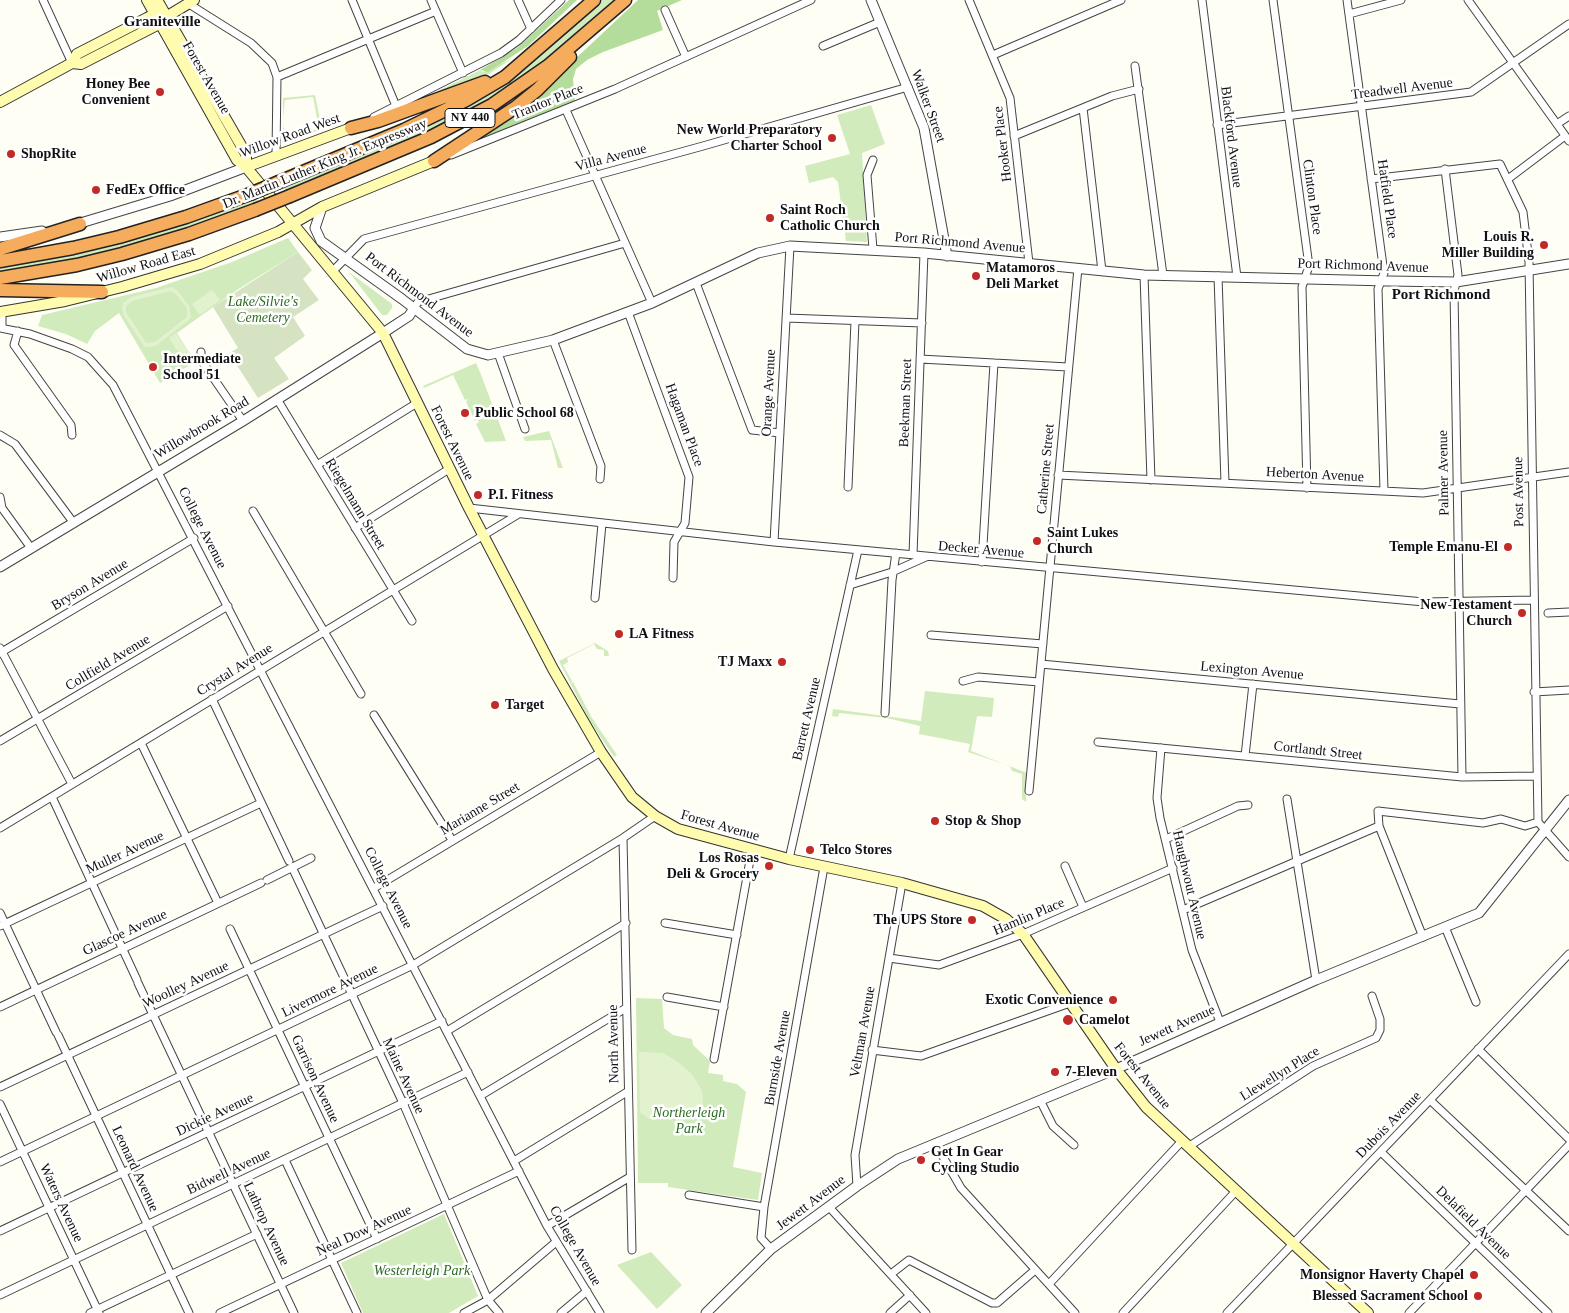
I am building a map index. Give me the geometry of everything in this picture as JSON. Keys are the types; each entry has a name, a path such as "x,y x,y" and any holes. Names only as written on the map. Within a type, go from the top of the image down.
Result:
{"highway":[{"name":"Dr. Martin Luther King Jr. Expressway","path":"0,261 73,248 186,218 250,194 446,111 505,77 594,0"},
{"name":"Dr. Martin Luther King Jr. Expressway","path":"0,278 69,266 122,254 189,234 290,196 431,137 472,117 542,70 625,0"},
{"path":"434,161 489,127 529,97 625,0"},
{"path":"351,128 378,121 481,84 533,54"},
{"path":"0,249 80,224"},
{"path":"0,290 102,292"}],"main road":[{"name":"Forest Avenue","path":"147,0 246,154 246,167 384,333 468,508 553,669 601,752 632,797 672,827 789,859 902,883 983,906 1006,919 1023,934 1116,1069 1146,1107 1368,1313"},
{"name":"Forest Avenue","path":"157,0 160,18"},
{"path":"0,102 72,63 82,64 160,18 192,2"},
{"name":"Willow Road West","path":"246,167 351,128"},
{"name":"Trantor Place","path":"293,223 322,207 434,161"},
{"name":"Willow Road East","path":"1,312 102,292 210,260 278,232 293,223"}],"street":[{"path":"43,0 72,63"},
{"path":"352,0 396,106"},
{"path":"432,0 463,73"},
{"path":"518,0 531,29"},
{"name":"Willow Road West","path":"351,128 500,53 531,29 562,0"},
{"name":"Trantor Place","path":"434,161 566,110 811,0"},
{"name":"Walker Street","path":"871,0 929,142 947,256"},
{"name":"Hooker Place","path":"969,0 1010,98 1029,263"},
{"path":"993,56 1121,0"},
{"name":"Blackford Avenue","path":"1202,0 1237,276"},
{"name":"Clinton Place","path":"1273,0 1309,266 1302,291 1307,488"},
{"name":"Hatfield Place","path":"1348,0 1384,273 1378,289 1384,491"},
{"path":"1349,14 1400,0"},
{"path":"1371,179 1496,164 1503,168 1508,179 1567,139 1468,0"},
{"path":"192,2 261,51 272,62 276,77 276,155"},
{"path":"665,10 686,57"},
{"path":"276,77 436,11"},
{"path":"822,46 880,22"},
{"name":"Treadwell Avenue","path":"1217,125 1471,92 1569,24"},
{"path":"1135,66 1163,275"},
{"name":"Villa Avenue","path":"333,271 364,239 595,174 703,146 908,87"},
{"path":"1014,136 1083,108 1139,89"},
{"path":"1083,108 1102,271"},
{"path":"566,110 652,303"},
{"path":"1557,124 1569,116"},
{"path":"873,160 866,175 873,250"},
{"name":"Willow Road West","path":"0,237 80,224 170,196 246,167"},
{"name":"Palmer Avenue","path":"1445,169 1458,275 1454,291 1462,777"},
{"name":"Post Avenue","path":"1508,179 1523,212 1529,270 1534,692 1538,822 1544,832 1569,857"},
{"name":"Port Richmond Avenue","path":"322,207 315,223 316,234 324,244 346,257 467,349 482,355 553,340 652,303 758,253 790,246 924,253 1144,274 1381,281 1456,282 1569,264"},
{"path":"414,308 418,302 625,243"},
{"name":"Orange Avenue","path":"774,542 790,246"},
{"name":"Beekman Street","path":"913,555 924,253"},
{"name":"Catherine Street","path":"1029,791 1078,268"},
{"path":"1144,274 1151,480"},
{"path":"1218,276 1225,483"},
{"path":"696,283 752,430 780,433"},
{"name":"Willowbrook Road","path":"0,567 243,421 384,333 409,316 414,308"},
{"path":"1,312 1,328"},
{"name":"Hagaman Place","path":"628,312 690,477 685,523 674,542 673,578"},
{"path":"786,318 922,323"},
{"path":"848,487 854,321"},
{"name":"College Avenue","path":"1,328 18,331 72,349 88,358 113,385 194,538 547,1226 600,1313"},
{"path":"18,331 14,345 71,425 72,435"},
{"path":"553,340 601,466 600,479"},
{"path":"201,352 201,360 243,421"},
{"path":"498,353 525,429"},
{"path":"920,359 1068,367"},
{"path":"982,562 994,363"},
{"name":"Riegelmann Street","path":"277,399 412,621"},
{"path":"317,465 417,403"},
{"path":"0,435 15,444 73,522"},
{"path":"355,528 449,469"},
{"name":"Heberton Avenue","path":"1058,475 1423,493 1531,479 1569,472"},
{"path":"0,497 2,508 31,548"},
{"name":"Decker Avenue","path":"468,508 517,515 926,557 1424,602 1533,600"},
{"path":"253,511 361,694"},
{"path":"483,535 517,515"},
{"path":"595,598 602,524"},
{"name":"Crystal Avenue","path":"0,828 483,535"},
{"name":"Bryson Avenue","path":"1,651 194,538"},
{"name":"Barrett Avenue","path":"789,859 858,550"},
{"path":"885,713 892,572 896,553"},
{"path":"850,585 892,572 926,557"},
{"name":"Collfield Avenue","path":"0,741 228,606"},
{"path":"1548,613 1569,612"},
{"path":"931,635 1043,644"},
{"path":"1,651 72,784"},
{"name":"Lexington Avenue","path":"1041,664 1460,704"},
{"path":"963,682 978,677 1039,682"},
{"path":"1245,756 1253,684"},
{"path":"1534,692 1569,690"},
{"name":"Maine Avenue","path":"212,699 403,1103 488,1300 499,1313"},
{"path":"374,715 452,840"},
{"name":"Cortlandt Street","path":"1098,742 1462,777 1536,776"},
{"path":"140,743 218,903"},
{"name":"Haughwout Avenue","path":"1161,748 1157,798 1192,950 1220,1022"},
{"name":"Marianne Street","path":"374,888 601,752"},
{"name":"Lathrop Avenue","path":"52,797 137,982 294,1313"},
{"path":"1287,798 1316,980"},
{"name":"Jewett Avenue","path":"706,1313 771,1250 856,1186 898,1159 1116,1069 1316,980 1423,937 1481,911 1569,800"},
{"name":"Muller Avenue","path":"2,925 261,803"},
{"path":"1166,839 1238,806 1248,805"},
{"path":"1423,937 1379,826 1378,810 1484,823 1501,819 1526,826 1538,822"},
{"name":"Livermore Avenue","path":"0,1162 413,965 623,838 655,816"},
{"path":"1183,910 1379,826"},
{"name":"North Avenue","path":"623,838 626,923 627,1092 632,1250"},
{"path":"714,1059 752,849"},
{"path":"291,864 311,858"},
{"name":"Glascoe Avenue","path":"0,1007 264,882 291,864"},
{"path":"1065,866 1083,907"},
{"name":"Burnside Avenue","path":"771,1250 761,1238 764,1207 824,867"},
{"name":"Hamlin Place","path":"889,958 939,966 1023,934 1173,868"},
{"name":"Veltman Avenue","path":"856,1186 855,1155 902,883"},
{"name":"Woolley Avenue","path":"0,1088 383,906"},
{"name":"Leonard Avenue","path":"0,913 2,925 57,1033 190,1313"},
{"path":"447,1031 626,923"},
{"path":"665,923 737,935"},
{"path":"1445,927 1476,1002"},
{"name":"Garrison Avenue","path":"230,930 376,1239"},
{"name":"Dubois Avenue","path":"1227,1313 1569,954"},
{"name":"Llewellyn Place","path":"1048,1284 1185,1144 1313,1066 1376,1038 1380,1030 1380,1019 1372,996"},
{"path":"667,997 724,1007"},
{"path":"872,1050 921,1056 1070,1003"},
{"path":"480,1096 626,1008"},
{"name":"Dickie Avenue","path":"0,1231 442,1021"},
{"path":"1478,1049 1569,1139"},
{"name":"Bidwell Avenue","path":"0,1293 74,1260 468,1072"},
{"path":"514,1161 627,1092"},
{"path":"1040,1100 1053,1126 1074,1145"},
{"path":"1430,1100 1569,1231"},
{"name":"Waters Avenue","path":"0,1104 98,1311"},
{"path":"935,1143 960,1188 1075,1313"},
{"path":"1409,1313 1569,1145"},
{"name":"Delafield Avenue","path":"1380,1152 1548,1313"},
{"path":"285,1160 357,1313"},
{"name":"Neal Dow Avenue","path":"220,1313 519,1171"},
{"path":"547,1226 630,1177"},
{"path":"1123,1313 1236,1191"},
{"path":"689,1195 764,1207"},
{"path":"829,1207 926,1313"},
{"path":"90,1313 98,1311 257,1234"},
{"path":"464,1313 488,1300 556,1242"},
{"path":"891,1274 909,1260 992,1304 997,1302 1035,1270"},
{"path":"561,1313 587,1291"},
{"path":"890,1313 910,1295"}],"green space":[{"path":"569,0 577,0 528,46 488,72 480,70 517,48"},
{"path":"603,0 615,0 577,35 519,82 450,123 287,192 282,186 479,97 483,98 551,47"},
{"path":"638,0 682,0 657,11 663,30 603,52 587,60 576,69 573,79 575,104 477,141 538,94"},
{"path":"513,58 483,78 414,103 480,70 483,72"},
{"path":"315,95 322,129 284,143 283,123 286,140 319,128 313,97 285,100 283,118 283,98"},
{"path":"871,105 885,144 862,153 867,242 846,241 838,182 833,177 809,183 805,166 850,154 837,115"},
{"path":"254,197 260,203 227,216 97,255 0,274 0,266"},
{"path":"288,238 298,252 237,290 177,333 195,362 160,383 119,313 95,331 87,344 66,334 38,326 42,315 156,288 232,262"},
{"name":"Lake/Silvie's Cemetery","path":"298,252 312,270 303,279 319,300 293,317 305,336 274,358 289,379 258,398 229,353 238,348 213,307"},
{"path":"349,272 392,304 392,308 387,315 382,315"},
{"path":"172,287 178,291 189,306 191,318 157,345 144,346 124,316 122,309 123,303 131,297","holes":["170,291 176,294 187,308 187,317 155,342 146,343 126,312 126,306 132,301"]},
{"path":"212,290 220,300 200,315 192,304"},
{"path":"176,333 195,362 188,367 169,338"},
{"path":"476,363 506,441 485,442 476,424 479,422 477,419 475,421 466,402 468,399 465,400 453,375 424,388 423,386"},
{"path":"549,431 563,468 558,468 551,440 525,441 523,437"},
{"path":"595,643 608,651 609,656 604,656 604,650 597,649 594,644 567,658 568,662 563,665 572,681 571,683 573,682 592,718 617,755 614,757 589,720 559,661"},
{"path":"925,691 994,698 992,717 977,716 971,751 1005,764 968,752 970,744 919,734 920,726 887,718 839,713 838,717 832,716 833,709 921,721"},
{"path":"1010,766 1027,773 1026,802 1022,799 1022,774 1012,771"},
{"name":"Northerleigh Park","path":"636,998 662,999 664,1028 673,1035 692,1039 693,1045 710,1061 708,1073 723,1075 723,1081 737,1084 746,1092 733,1167 762,1173 758,1200 668,1187 668,1183 638,1183"},
{"path":"639,1052 663,1053 678,1062 692,1074 702,1091 704,1114 649,1119 640,1112"},
{"name":"Westerleigh Park","path":"444,1214 478,1296 449,1313 363,1313 341,1263"},
{"path":"651,1252 682,1285 657,1309 617,1265"}],"place":[{"name":"Honey Bee Convenient","path":"160,92"},
{"name":"New World Preparatory Charter School","path":"832,138"},
{"name":"ShopRite","path":"11,154"},
{"name":"FedEx Office","path":"96,190"},
{"name":"Saint Roch Catholic Church","path":"770,218"},
{"name":"Louis R. Miller Building","path":"1544,245"},
{"name":"Matamoros Deli Market","path":"976,276"},
{"name":"Intermediate School 51","path":"153,367"},
{"name":"Public School 68","path":"465,413"},
{"name":"P.I. Fitness","path":"478,495"},
{"name":"Saint Lukes Church","path":"1037,541"},
{"name":"Temple Emanu-El","path":"1508,547"},
{"name":"New Testament Church","path":"1522,613"},
{"name":"LA Fitness","path":"619,634"},
{"name":"TJ Maxx","path":"782,662"},
{"name":"Target","path":"495,705"},
{"name":"Stop & Shop","path":"935,821"},
{"name":"Telco Stores","path":"810,850"},
{"name":"Los Rosas Deli & Grocery","path":"769,866"},
{"name":"The UPS Store","path":"972,920"},
{"name":"Exotic Convenience","path":"1113,1000"},
{"name":"Camelot","path":"1068,1020"},
{"name":"7-Eleven","path":"1055,1072"},
{"name":"Get In Gear Cycling Studio","path":"921,1160"},
{"name":"Monsignor Haverty Chapel","path":"1474,1275"},
{"name":"Blessed Sacrament School","path":"1478,1296"}],"district":[{"name":"Graniteville","path":"162,22"},
{"name":"Port Richmond","path":"1441,295"}]}
